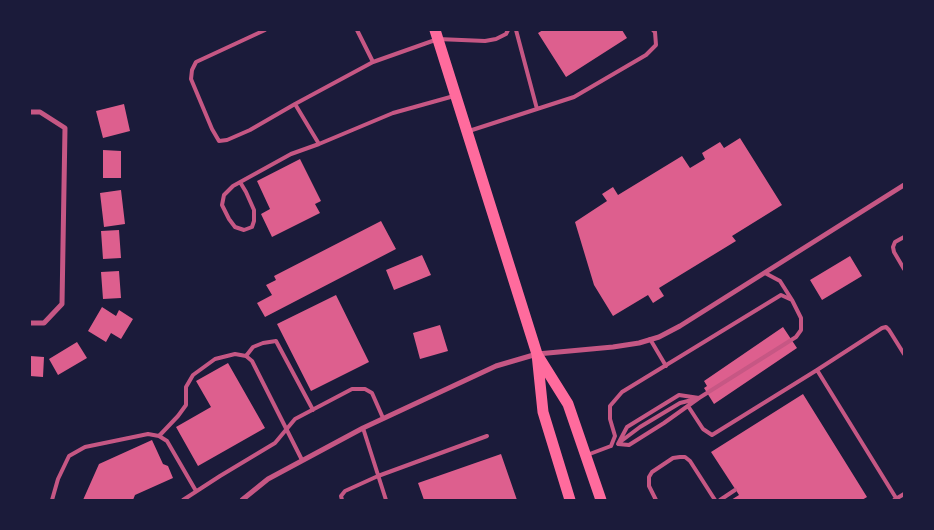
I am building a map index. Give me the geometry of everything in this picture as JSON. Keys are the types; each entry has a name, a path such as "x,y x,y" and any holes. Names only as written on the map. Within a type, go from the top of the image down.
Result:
{"main road":[{"path":"437,35 537,354 543,412 570,500"},
{"path":"537,354 568,404 601,500"}],"street":[{"path":"30,112 40,112 65,128 62,304 44,323 30,323"},
{"path":"242,500 268,480 302,460 383,418 496,366 537,354 613,347 639,343 659,337 680,326 904,186"}],"lane":[{"path":"265,30 196,62 192,70 191,79 219,141 227,140 250,130 373,62 437,35 485,41 496,39 506,34 508,30"},
{"path":"357,30 373,62"},
{"path":"516,30 537,109"},
{"path":"467,132 574,97 646,55 656,44 653,30"},
{"path":"240,182 254,210 252,227 244,230 235,227 222,205 224,194 232,186 290,154 393,113 456,96"},
{"path":"295,104 319,144"},
{"path":"904,237 895,242 894,247 894,252 904,270"},
{"path":"618,444 629,445 796,337 801,330 801,318 780,282 765,273"},
{"path":"611,446 615,436 610,419 610,406 622,392 781,295 792,300"},
{"path":"688,406 703,429 712,435 882,328 889,330 904,354"},
{"path":"650,339 666,366"},
{"path":"246,356 253,347 276,341 312,410"},
{"path":"159,436 186,405 186,388 194,375 215,359 236,354 246,356 252,361 302,460"},
{"path":"817,370 895,499 904,494"},
{"path":"183,500 275,443 295,419 352,390 366,389 372,394 383,418"},
{"path":"618,444 627,427 679,395 699,398"},
{"path":"585,455 618,444 680,403 699,398"},
{"path":"363,428 386,500"},
{"path":"52,500 58,479 69,456 85,447 148,434 159,436 167,441 196,492"},
{"path":"342,500 341,496 345,491 378,476 487,436"},
{"path":"656,500 649,486 649,477 652,472 673,458 680,456 690,461 715,500"},
{"path":"720,500 735,490"}],"building":[{"path":"543,30 622,30 627,38 566,77 538,33"},
{"path":"124,104 130,131 103,138 96,111"},
{"path":"740,138 782,205 732,236 736,241 659,288 664,296 653,303 648,295 613,316 594,285 575,222 607,201 602,194 613,187 618,195 682,156 690,168 705,159 702,153 720,142 724,148"},
{"path":"103,150 121,151 121,178 103,178"},
{"path":"300,159 321,201 315,204 320,213 272,237 261,214 270,209 257,181"},
{"path":"121,190 125,224 104,227 100,193"},
{"path":"381,221 396,249 265,317 257,303 272,295 266,285 276,280 274,276"},
{"path":"119,230 121,258 103,259 101,231"},
{"path":"422,255 431,275 394,290 386,270"},
{"path":"850,256 862,276 822,300 810,280"},
{"path":"119,271 121,298 103,299 101,272"},
{"path":"336,295 369,362 311,391 277,324"},
{"path":"102,307 116,316 119,310 133,319 121,339 111,333 106,342 88,331"},
{"path":"440,325 448,351 420,359 413,333"},
{"path":"783,327 797,348 714,404 704,388 707,386 704,381"},
{"path":"77,342 87,358 58,375 49,359"},
{"path":"30,356 44,357 43,377 30,376"},
{"path":"228,363 265,428 198,466 176,427 211,407 196,381"},
{"path":"803,394 867,497 862,500 731,500 739,495 711,452"},
{"path":"152,440 163,464 168,466 173,478 135,495 133,500 83,500 99,464"},
{"path":"501,454 517,500 424,500 418,483"}]}
